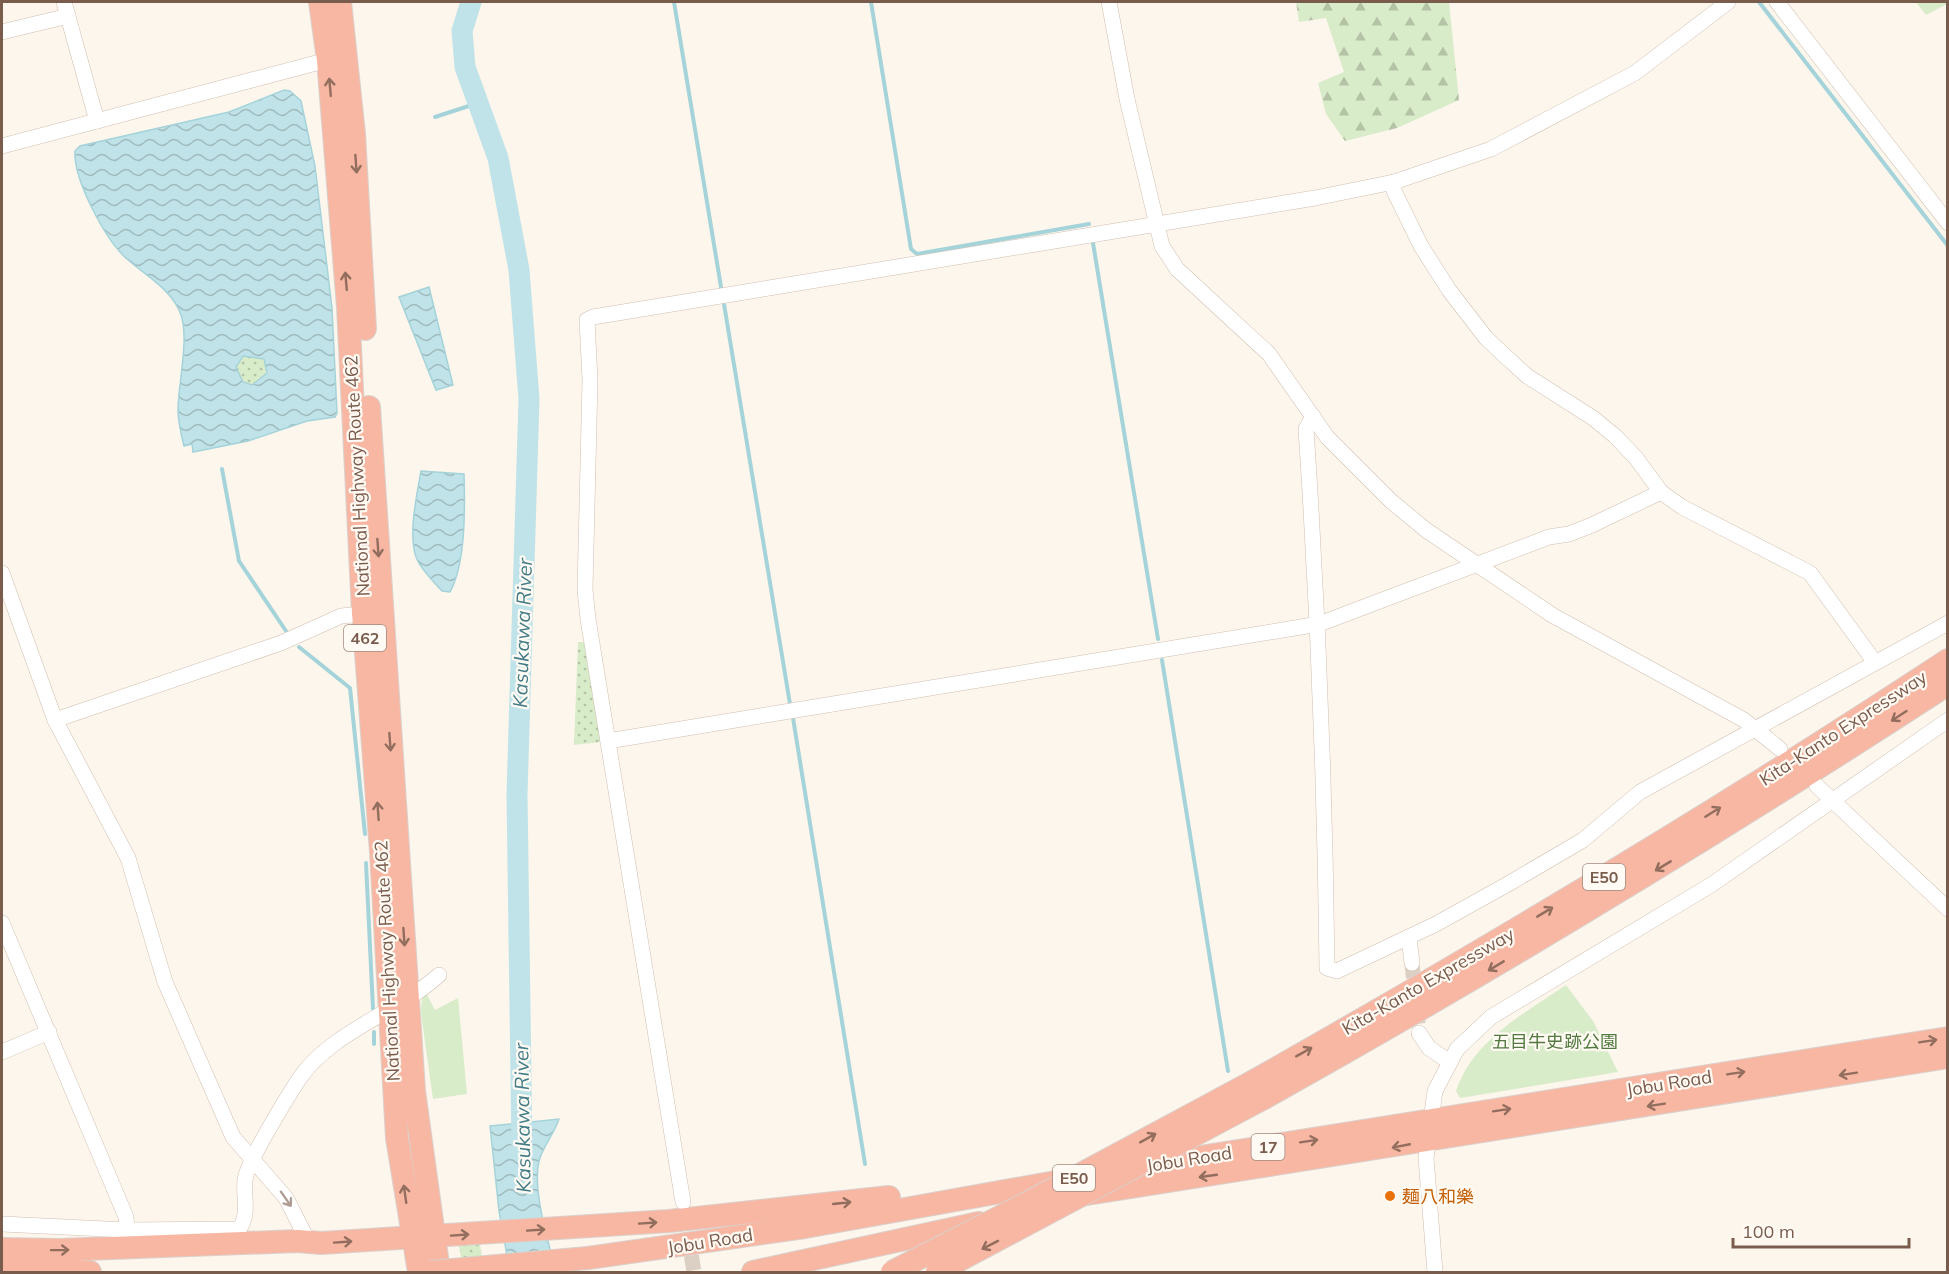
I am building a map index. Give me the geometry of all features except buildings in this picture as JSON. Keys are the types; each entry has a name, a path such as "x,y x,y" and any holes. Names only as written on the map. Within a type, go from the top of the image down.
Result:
{"highway":[{"name":"National Highway Route 462","path":"320,2 337,58 359,203 381,852 397,1138 422,1237 438,1272"},
{"name":"National Highway Route 462","path":"337,58 340,2"},
{"name":"National Highway Route 462","path":"373,613 418,1133 422,1237 419,1272"},
{"name":"Kita-Kanto Expressway","path":"937,1272 1259,1089 1403,996 1698,820 1947,660"},
{"name":"Kita-Kanto Expressway","path":"892,1272 1410,1016 1641,879 1947,684"},
{"name":"Jobu Road","path":"430,1272 592,1265 781,1246 1067,1198 1947,1038"},
{"name":"Jobu Road","path":"592,1265 1152,1165 1430,1131 1947,1058"},
{"path":"9,1234 60,1250 298,1241 309,1243 489,1233 584,1227 877,1199 1054,1172 1152,1165"},
{"path":"753,1272 1011,1217 1067,1198"},
{"path":"2,1266 90,1272"}],"street":[{"path":"1109,2 1155,224 1168,258 1269,354 1327,437 1391,501 1426,530 1584,635 1755,728 1780,749"},
{"path":"683,1202 585,590 590,380 588,320 593,317 1315,198 1394,182 1491,149 1565,111 1635,73 1728,2"},
{"path":"1777,2 1947,223"},
{"path":"2,32 66,8 97,121"},
{"path":"2,146 337,58"},
{"path":"1394,182 1394,191 1421,246 1449,290 1486,338 1527,376 1593,418 1615,436 1661,492 1683,507 1810,573 1874,662"},
{"path":"1313,416 1306,429 1319,624 1325,784 1327,968 1337,971 1409,937 1583,840 1630,798 1947,623"},
{"path":"608,741 1319,624 1549,537 1569,534 1661,492"},
{"path":"2,573 55,720 128,858 165,982 233,1137 286,1198 309,1243"},
{"path":"55,720 281,643 341,616 373,613"},
{"path":"1435,1272 1426,1158 1435,1090 1449,1061 1467,1038 1491,1017 1711,885 1947,720"},
{"path":"1817,786 1947,909"},
{"path":"2,923 126,1217 127,1230"},
{"path":"1409,937 1412,963"},
{"path":"9,1234 239,1229 245,1214 245,1178 306,1070 336,1044 389,1011 439,975"},
{"path":"2,1052 49,1032"},
{"path":"1419,1033 1429,1048 1449,1061"}],"green space":[{"path":"1296,2 1449,2 1459,100 1397,128 1345,141 1326,114 1318,83 1344,72 1326,18 1299,22"},
{"path":"1916,2 1947,2 1947,4 1926,15"},
{"path":"251,354 257,355 265,363 265,375 257,383 251,384 245,383 237,375 236,369 237,363 245,355"},
{"path":"578,642 585,642 601,742 574,745"},
{"name":"五目牛史跡公園","path":"1566,985 1593,1021 1618,1072 1460,1098 1456,1091 1464,1073 1487,1042 1518,1017"},
{"path":"426,993 435,1010 458,998 467,1094 433,1099 421,1013 422,995"},
{"path":"479,1239 485,1272 464,1272 458,1241"}],"water":[{"path":"284,90 290,91 301,101 315,166 332,308 337,413 335,417 307,421 248,441 193,452 192,444 184,446 178,410 184,345 184,332 179,310 163,288 127,259 110,238 85,193 79,177 75,151 80,146 229,112","holes":["243,356 264,359 267,373 252,385 243,382 236,367"]},
{"path":"429,287 453,385 436,390 399,297"},
{"path":"421,471 464,474 462,551 450,592 442,591 416,557 413,537 414,514"},
{"path":"559,1119 541,1156 537,1173 542,1217 556,1272 510,1272 499,1211 490,1126"}],"waterway":[{"name":"Kasukawa River","path":"471,2 462,31 465,67 498,158 519,270 529,399 517,794 522,1150"},
{"path":"674,2 721,287"},
{"path":"871,2 911,249 917,254 1089,224"},
{"path":"1759,2 1948,246"},
{"path":"435,117 478,103"},
{"path":"1093,243 1158,639"},
{"path":"724,304 790,704"},
{"path":"222,469 239,561 286,631"},
{"path":"299,647 350,688 365,834"},
{"path":"1162,660 1228,1071"},
{"path":"793,718 865,1164"},
{"path":"366,863 373,1009"},
{"path":"374,1032 374,1044"}],"tunnel":[{"path":"1412,963 1419,1033"},
{"path":"684,1210 694,1272"}],"place":[{"name":"麺八和樂","path":"1390,1196"}]}
